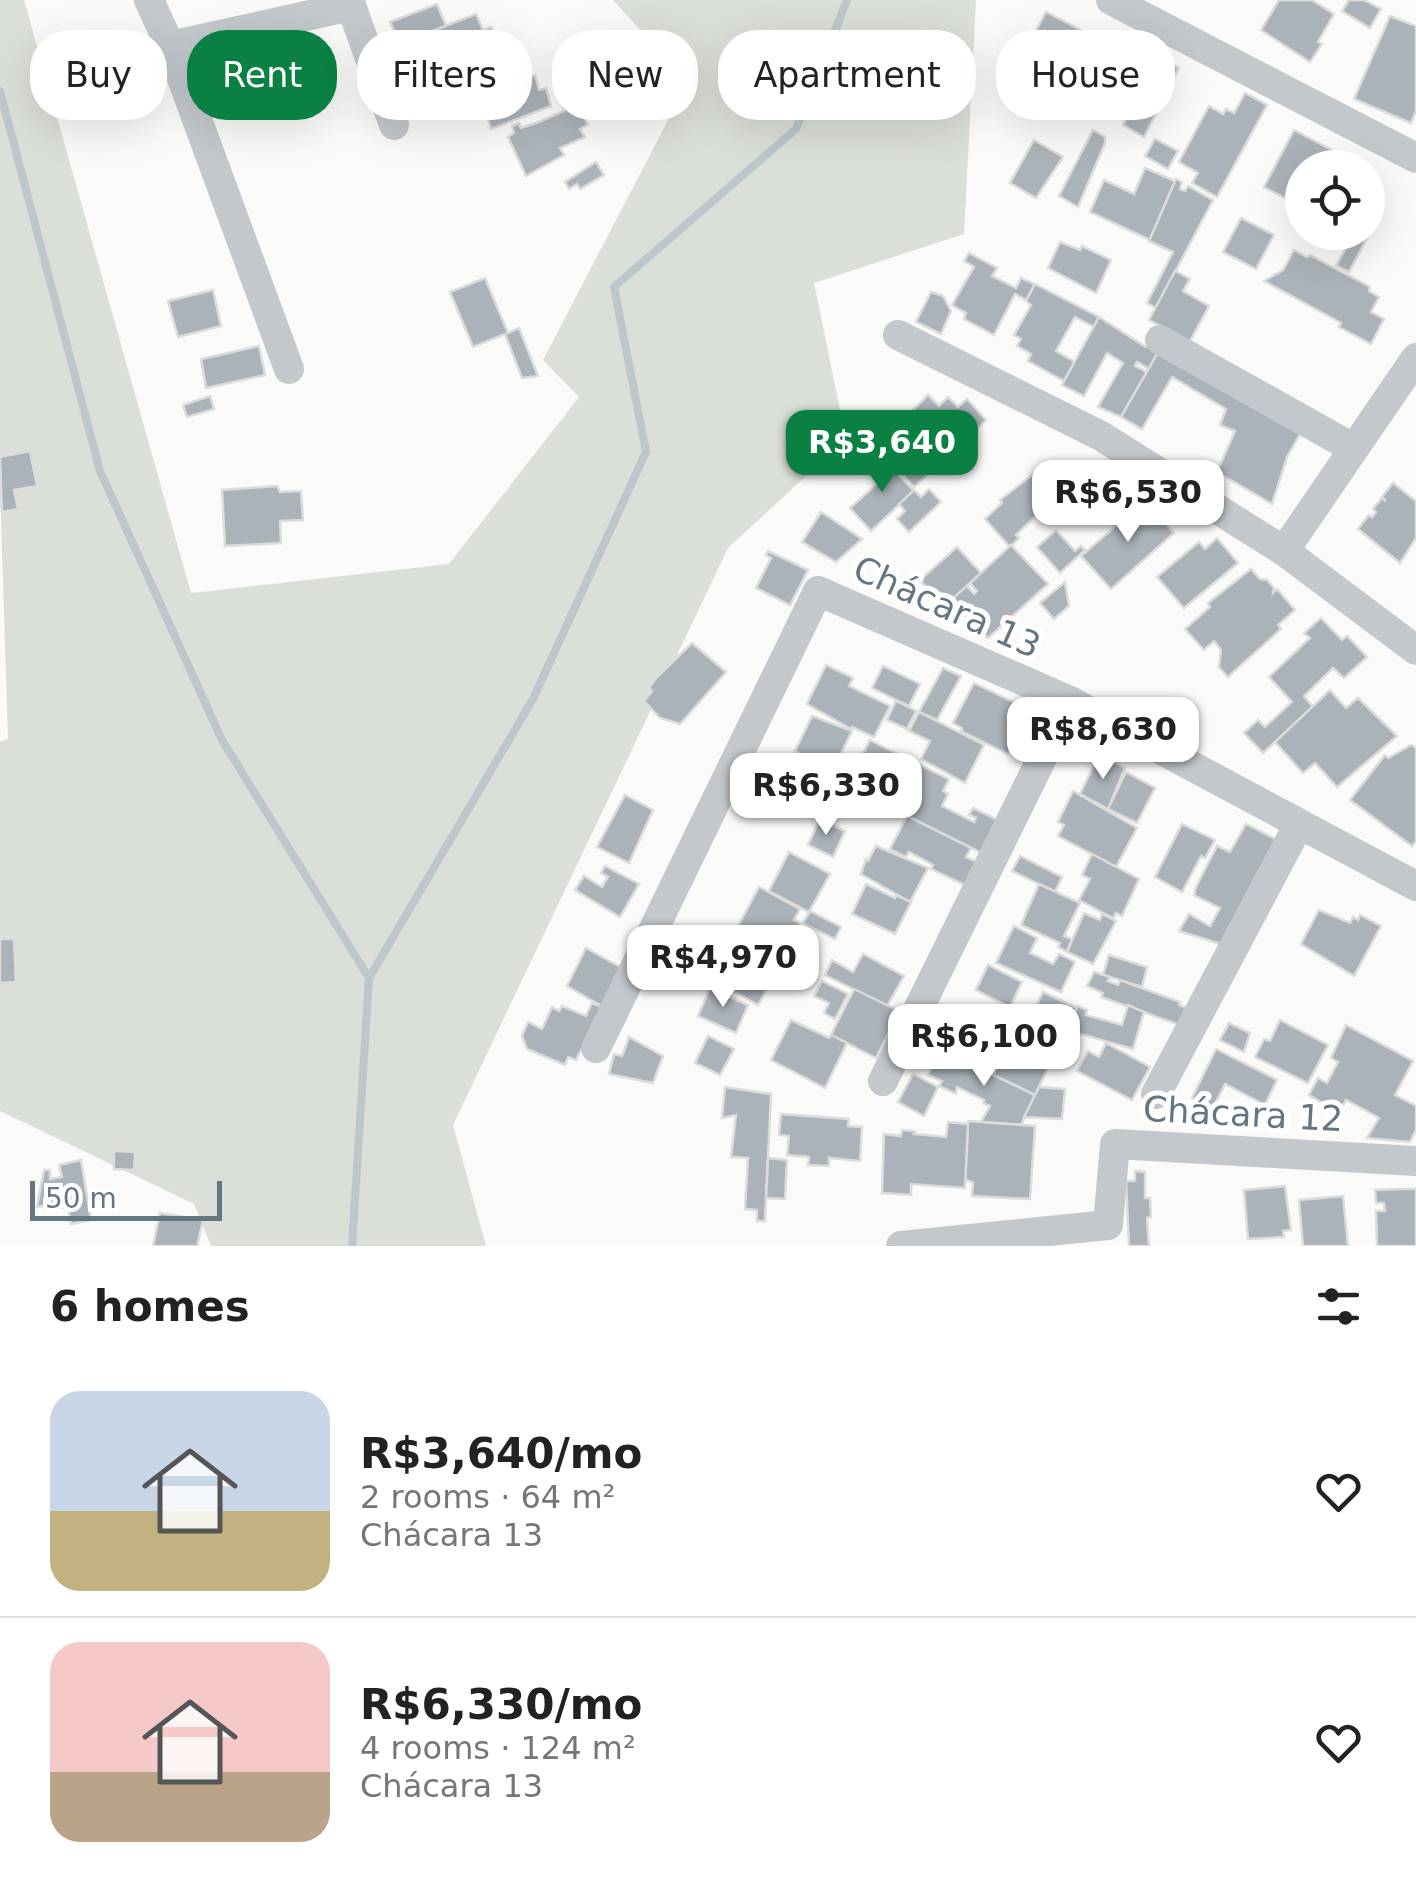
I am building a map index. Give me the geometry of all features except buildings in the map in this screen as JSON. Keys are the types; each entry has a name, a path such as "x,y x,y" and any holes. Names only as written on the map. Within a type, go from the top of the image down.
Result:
{"street":[{"path":"148,0 170,46 290,370"},
{"path":"1111,0 1416,158"},
{"path":"170,46 314,7 350,3 394,126"},
{"path":"898,335 1101,436 1284,551 1416,650"},
{"path":"1160,340 1353,448"},
{"path":"1284,551 1416,358"},
{"name":"Chácara 13","path":"596,1048 818,592 1070,702 1416,886"},
{"path":"884,1081 1070,702"},
{"path":"1156,1094 1299,824"},
{"name":"Chácara 12","path":"901,1246 1108,1226 1115,1144 1416,1161"}],"shaded area":[{"path":"0,0 24,0 32,30 30,120 58,120 191,593 449,564 579,397 543,360 668,120 698,120 698,30 640,30 613,0 976,0 974,30 718,30 718,120 970,120 964,234 814,283 846,439 728,548 453,1125 486,1246 211,1246 194,1204 0,1111 0,742 8,739 0,487"}],"waterway":[{"path":"369,978 533,699 646,452 614,287 796,129 847,0"},
{"path":"0,91 100,471 222,740 369,978 352,1246"}]}
